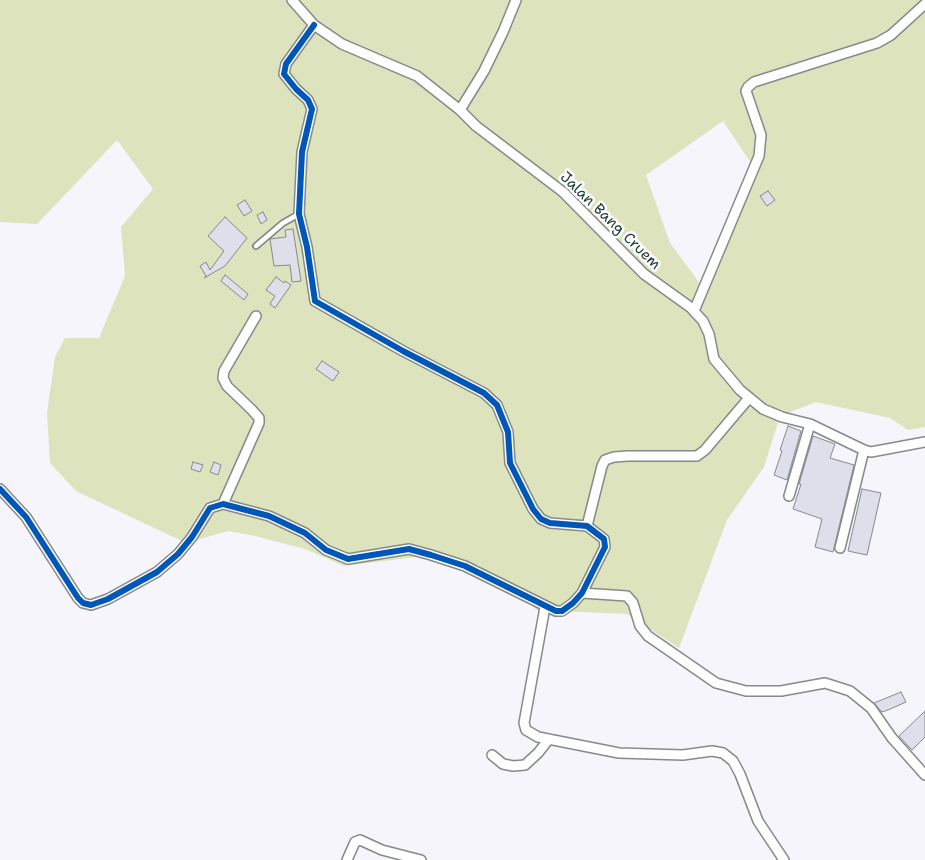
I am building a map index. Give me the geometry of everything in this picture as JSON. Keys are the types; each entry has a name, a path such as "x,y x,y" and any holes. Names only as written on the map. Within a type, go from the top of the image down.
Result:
{"street":[{"name":"Jalan Bang Cruem","path":"292,0 314,25 342,44 417,76 460,110 476,126 563,192 644,274 694,311 703,321 709,334 714,359 749,398 772,413 810,424 864,450 879,451 925,442"},
{"path":"460,110 484,70 516,0"},
{"path":"694,311 759,156 761,135 746,91 748,87 754,82 877,43 890,36 925,4"},
{"path":"0,489 26,517 78,598 83,603 91,605 108,600 156,572 178,554 192,538 210,508 223,504 276,520 305,533 326,550 339,557 348,559 409,549 431,555 465,566 556,611 562,611 582,593 605,547 604,540 602,536 587,526 550,523 541,519 533,509 510,463 508,432 500,411 490,398 315,301 307,247 299,214 302,152 312,109 308,100 284,74 286,64 314,25"},
{"path":"223,504 259,423 259,418 227,386 223,378 224,371 256,316"},
{"path":"587,526 605,460 628,456 695,457 702,453 749,398"},
{"path":"789,496 810,424"},
{"path":"840,548 864,450"},
{"path":"582,593 627,596 633,603 640,626 648,636 716,683 746,691 781,690 825,683 850,690 871,708 892,738 922,764 925,774"},
{"path":"546,607 540,628 524,723 526,730 538,738 619,753 683,755 712,751 723,753 733,761 758,821 784,860"},
{"path":"492,755 503,764 513,766 524,765 538,754 549,739"},
{"path":"347,860 355,842 360,840 382,850 421,860"}],"lane":[{"path":"256,246 283,224 299,214"}],"green space":[{"path":"0,0 925,0 925,427 908,430 890,418 816,402 780,416 764,467 727,520 679,648 627,614 540,612 478,565 465,566 424,556 344,566 305,549 228,531 186,543 76,491 50,463 47,413 55,357 65,338 99,338 125,276 121,227 153,189 117,140 37,224 0,222","holes":["723,121 751,163 701,285 670,243 646,175"]}],"building":[{"path":"768,191 775,200 767,206 760,196"},
{"path":"245,200 252,211 244,216 237,205"},
{"path":"263,212 267,220 261,224 257,215"},
{"path":"225,217 247,238 225,266 204,278 206,276 200,266 206,262 210,270 224,251 208,236"},
{"path":"293,229 301,281 292,282 290,265 274,266 270,239 286,237 285,230"},
{"path":"225,275 248,294 244,300 221,281"},
{"path":"276,277 284,283 285,281 291,285 275,308 270,304 275,296 266,290"},
{"path":"322,361 339,372 333,381 316,369"},
{"path":"788,426 801,431 787,480 774,475"},
{"path":"813,436 835,444 830,458 854,465 833,552 815,547 822,519 793,509"},
{"path":"193,462 203,465 200,472 191,469"},
{"path":"214,462 221,465 218,475 210,472"},
{"path":"862,489 881,493 867,555 848,551"},
{"path":"901,692 906,702 888,710 882,712 874,703"},
{"path":"925,711 925,737 912,750 899,736"}],"cycle path":[{"path":"0,489 26,517 78,598 83,603 91,605 108,599 157,572 178,554 192,537 210,508 223,504 269,516 305,533 326,550 348,559 409,549 431,555 465,566 556,611 562,611 582,593 605,547 604,539 587,526 550,523 541,519 533,509 510,463 508,432 497,405 484,393 403,351 315,301 307,247 299,214 302,152 312,109 308,100 284,74 286,64 314,25"}]}
